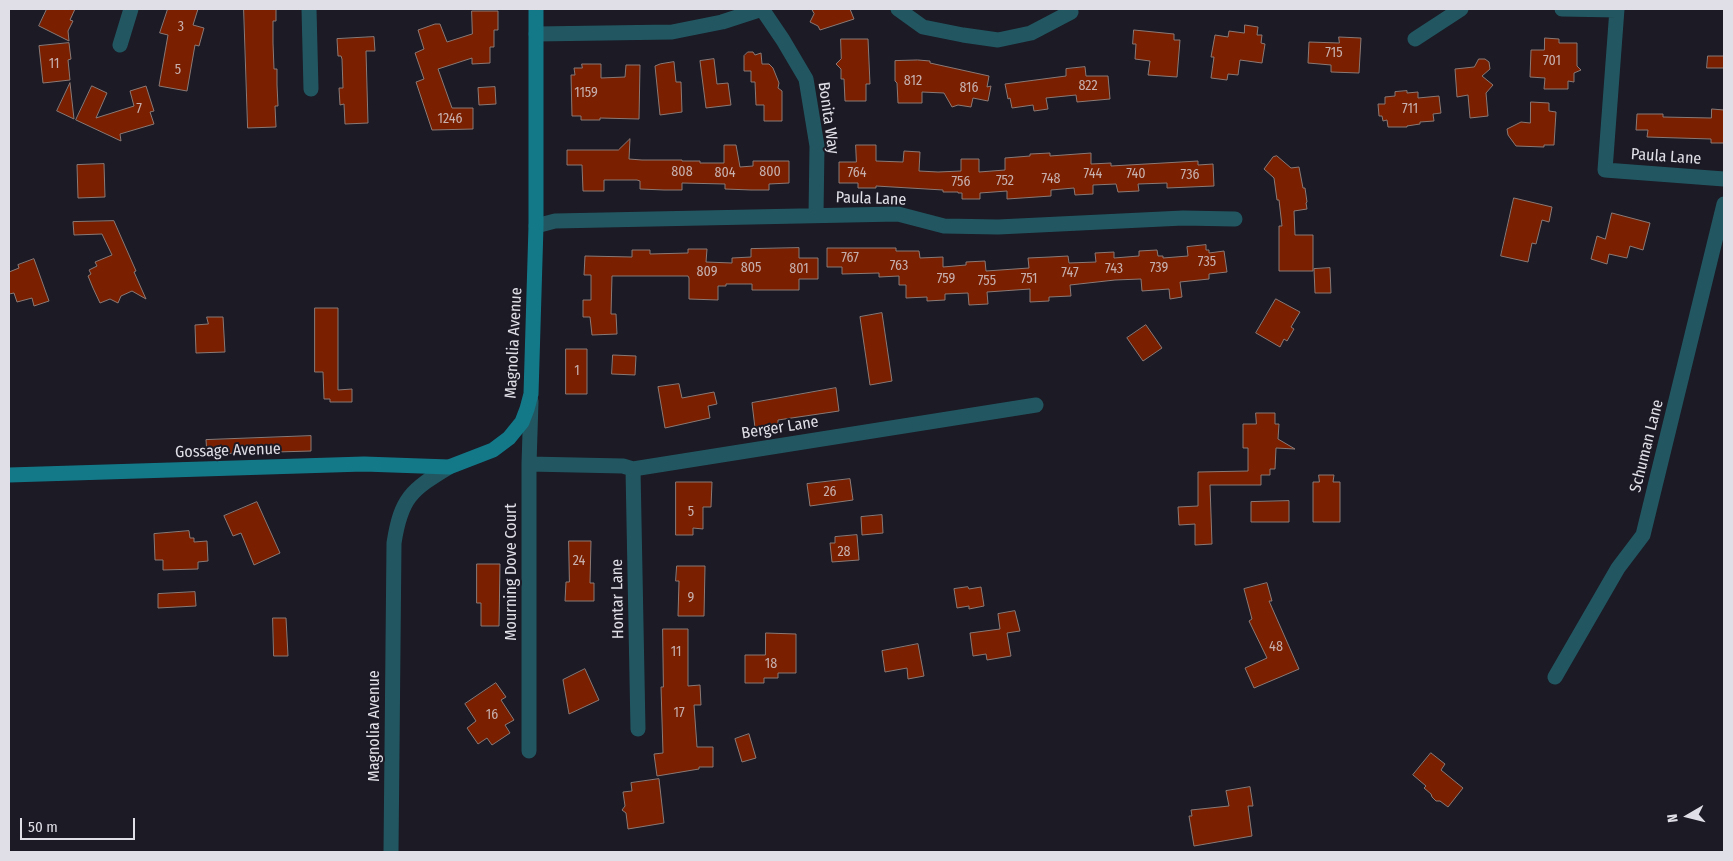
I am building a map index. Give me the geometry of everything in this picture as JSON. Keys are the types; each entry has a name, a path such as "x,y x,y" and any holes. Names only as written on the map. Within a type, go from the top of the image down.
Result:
{"street":[{"path":"120,45 131,9"},
{"path":"309,9 311,89"},
{"name":"Magnolia Avenue","path":"391,852 394,543 398,518 408,498 421,484 449,467 493,450 509,438 522,422 528,409 531,394 536,226 536,9"},
{"path":"536,34 672,32 722,22 762,9"},
{"name":"Bonita Way","path":"762,9 783,40 806,80 816,146 816,215"},
{"path":"898,9 924,27 998,40 1031,33 1072,12"},
{"path":"1415,39 1461,9"},
{"path":"1562,9 1617,10"},
{"name":"Paula Lane","path":"1617,10 1605,170 1724,179"},
{"name":"Schuman Lane","path":"1555,677 1618,568 1643,535 1724,204"},
{"name":"Paula Lane","path":"536,226 555,221 898,214 944,226 998,228 1183,218 1234,219"},
{"name":"Mourning Dove Court","path":"529,751 529,464 531,394"},
{"name":"Berger Lane","path":"529,464 623,466 633,469 1036,405"},
{"name":"Gossage Avenue","path":"9,475 364,464 449,467"},
{"name":"Hontar Lane","path":"633,469 638,728"}],"building":[{"path":"47,9 75,9 70,20 73,21 68,31 69,41 39,26"},
{"path":"168,9 198,9 193,25 204,28 199,46 195,45 187,91 159,86 168,35 160,33"},
{"path":"244,9 276,9 276,21 273,21 273,43 274,69 277,69 278,106 275,106 276,127 248,128"},
{"path":"812,9 850,9 854,19 820,30 818,26 810,22 814,14"},
{"path":"472,11 498,11 498,30 494,30 494,47 490,47 490,63 472,64 472,58 438,69 452,108 473,108 473,129 432,130 416,82 424,79 415,53 424,49 418,30 440,24 447,42 472,34"},
{"path":"1245,25 1258,27 1257,35 1262,35 1261,43 1265,44 1262,63 1240,60 1238,75 1228,74 1227,80 1211,78 1214,57 1211,57 1215,35 1228,37 1229,31 1244,33"},
{"path":"1134,30 1174,34 1174,40 1180,40 1177,77 1148,75 1150,61 1135,59 1136,44 1133,44"},
{"path":"374,37 375,51 366,51 368,123 345,124 344,104 340,105 339,88 343,88 342,59 341,56 338,56 337,39"},
{"path":"1339,37 1361,38 1359,73 1331,72 1331,65 1308,63 1309,42 1339,43"},
{"path":"1545,38 1559,39 1559,43 1577,43 1577,66 1581,70 1574,73 1574,82 1568,81 1568,89 1544,89 1545,78 1530,77 1531,50 1544,50"},
{"path":"841,39 868,39 870,84 866,84 866,101 845,101 844,79 841,79 841,69 836,64 841,59"},
{"path":"69,43 71,59 68,60 70,80 43,83 39,46"},
{"path":"748,52 753,52 755,55 761,53 762,64 769,64 773,68 779,83 778,88 782,91 782,121 764,121 764,105 756,105 755,82 751,82 751,71 744,71 744,56"},
{"path":"1708,56 1724,56 1724,68 1707,68"},
{"path":"714,59 717,84 728,83 731,105 706,108 700,61"},
{"path":"1479,59 1485,59 1489,62 1490,69 1482,76 1493,85 1486,93 1488,116 1470,118 1468,95 1457,97 1455,69 1474,67"},
{"path":"895,61 930,61 930,63 989,76 987,87 991,86 988,101 973,98 971,107 958,105 952,107 944,93 922,92 922,103 898,103"},
{"path":"674,62 676,82 681,82 682,112 660,115 655,66"},
{"path":"582,64 601,64 601,78 625,77 626,65 640,65 639,119 600,118 600,120 581,120 581,116 572,116 571,75 575,75 574,68 582,68"},
{"path":"1085,67 1086,76 1108,76 1110,99 1077,102 1076,95 1046,98 1048,109 1034,111 1033,105 1012,108 1005,84 1066,76 1066,69"},
{"path":"70,83 74,119 57,111"},
{"path":"92,86 107,93 96,118 134,106 130,91 146,86 154,111 150,112 154,124 120,134 121,141 76,120"},
{"path":"495,87 496,104 479,105 478,88"},
{"path":"1407,91 1407,93 1418,92 1418,98 1439,96 1441,113 1433,114 1434,121 1420,122 1420,124 1407,127 1388,127 1387,120 1383,121 1382,116 1379,116 1378,104 1385,104 1385,97 1395,96 1395,92"},
{"path":"1531,102 1549,103 1549,111 1556,112 1554,145 1544,145 1544,147 1516,146 1508,135 1507,129 1521,122 1530,123"},
{"path":"1712,109 1724,110 1724,143 1711,143 1711,139 1647,137 1648,130 1636,130 1637,114 1663,114 1663,117 1711,118"},
{"path":"630,139 629,159 642,160 724,163 724,145 736,145 740,167 753,166 753,161 789,161 789,183 769,184 769,190 751,190 725,189 725,184 682,183 682,190 664,190 640,189 640,181 637,180 604,180 604,191 583,191 582,165 567,165 567,150 618,150"},
{"path":"856,145 876,145 876,161 903,162 904,151 920,152 919,171 938,172 961,171 961,159 979,159 979,172 1005,170 1005,158 1050,153 1050,156 1091,153 1091,164 1111,163 1111,166 1198,161 1198,165 1213,164 1214,186 1167,188 1167,183 1138,184 1139,191 1118,192 1116,184 1093,185 1093,194 1075,195 1074,188 1051,190 1051,196 1007,199 1007,191 980,193 980,199 962,199 962,193 943,192 943,190 876,186 876,188 858,188 858,183 839,183 839,162 856,162"},
{"path":"1277,156 1291,168 1299,167 1303,188 1305,188 1307,209 1294,211 1295,235 1313,235 1313,271 1279,271 1279,226 1282,226 1279,200 1277,200 1274,178 1264,169 1273,157"},
{"path":"104,164 105,197 78,198 77,165"},
{"path":"1514,198 1552,207 1549,222 1542,220 1536,244 1532,243 1528,262 1501,256"},
{"path":"1612,213 1650,223 1643,250 1630,246 1627,258 1609,254 1607,264 1591,259 1597,236 1605,239"},
{"path":"114,221 146,299 132,291 121,296 118,303 110,299 100,303 88,276 91,274 89,270 97,266 95,262 112,255 102,234 74,235 73,222"},
{"path":"1206,245 1206,250 1209,250 1209,253 1224,251 1227,272 1209,274 1209,279 1180,282 1182,297 1170,299 1169,289 1142,291 1141,279 1070,285 1071,296 1049,297 1049,301 1030,302 1030,289 987,292 988,304 969,305 968,293 945,294 945,300 927,301 927,297 906,298 906,285 899,285 899,276 879,277 879,273 842,274 842,267 827,267 827,248 896,248 896,251 919,251 920,258 943,257 943,267 966,265 966,262 985,261 986,271 1029,268 1028,258 1068,256 1069,263 1096,262 1095,253 1114,252 1114,258 1139,256 1139,251 1157,250 1158,256 1163,256 1163,258 1188,256 1187,247"},
{"path":"799,248 799,258 818,258 818,279 799,279 799,290 752,290 752,284 726,284 726,286 718,286 718,300 689,299 688,276 612,276 611,314 616,314 617,334 592,335 590,317 583,317 583,300 591,300 591,275 584,275 585,256 632,257 632,250 650,250 650,254 688,253 688,249 707,249 706,262 732,263 732,258 751,257 751,249"},
{"path":"34,259 49,301 34,306 32,298 17,302 14,293 9,294 9,272 19,268 18,265"},
{"path":"1330,268 1331,293 1315,293 1314,269"},
{"path":"1276,299 1300,312 1291,327 1294,329 1287,341 1284,339 1280,347 1256,333"},
{"path":"315,308 338,308 338,390 352,389 352,402 330,402 330,399 324,399 323,372 315,372"},
{"path":"882,313 892,381 870,385 860,317"},
{"path":"207,317 223,317 225,352 196,353 195,325 208,324"},
{"path":"1146,325 1162,348 1143,361 1127,338"},
{"path":"566,349 587,349 587,394 566,394"},
{"path":"613,355 636,356 635,375 612,374"},
{"path":"679,384 682,398 714,392 717,404 708,406 710,418 665,428 658,387"},
{"path":"836,388 839,411 778,420 778,425 755,428 752,403"},
{"path":"1256,413 1275,413 1275,424 1279,424 1278,439 1295,449 1276,448 1275,469 1270,469 1270,475 1261,475 1261,485 1210,485 1212,544 1195,545 1195,524 1179,525 1178,507 1198,506 1198,472 1248,471 1248,448 1243,448 1243,424 1256,424"},
{"path":"311,436 311,451 207,454 206,440"},
{"path":"1319,475 1334,475 1333,482 1340,482 1340,522 1313,522 1313,482 1319,482"},
{"path":"850,479 853,500 810,506 807,484"},
{"path":"676,482 712,482 711,507 703,507 703,529 693,528 693,535 676,535"},
{"path":"1289,501 1289,522 1251,522 1251,502"},
{"path":"257,502 280,553 254,565 241,533 233,536 224,516"},
{"path":"882,515 883,533 862,535 861,517"},
{"path":"189,531 190,538 194,538 194,542 207,541 208,561 198,562 198,569 163,570 163,560 155,560 154,534"},
{"path":"857,535 859,560 832,562 830,543 835,543 835,537"},
{"path":"569,541 591,541 590,583 594,583 594,601 565,601 566,582 569,582"},
{"path":"477,564 500,564 499,626 481,626 481,603 477,603"},
{"path":"677,566 705,566 704,616 678,616 679,581 676,581"},
{"path":"1267,583 1272,601 1269,601 1299,669 1254,688 1245,668 1267,658 1249,621 1252,619 1244,589"},
{"path":"968,587 969,589 981,587 984,606 969,609 969,606 957,608 954,589"},
{"path":"195,592 196,606 158,608 158,594"},
{"path":"1015,611 1020,631 1007,633 1011,656 987,660 986,654 973,656 970,633 1000,629 998,614"},
{"path":"273,618 286,618 288,656 274,656"},
{"path":"663,629 688,629 688,686 700,685 701,705 694,705 697,747 713,747 713,767 699,767 699,769 657,776 654,754 663,753 661,687 663,687"},
{"path":"766,633 796,634 796,673 778,673 778,678 764,678 764,683 745,683 745,655 765,655"},
{"path":"918,644 924,676 908,679 907,668 885,672 882,651"},
{"path":"585,669 599,700 569,714 563,680"},
{"path":"496,683 506,697 501,700 514,720 505,725 510,733 492,745 487,738 478,744 467,728 476,721 465,704"},
{"path":"749,734 756,758 742,762 735,739"},
{"path":"1431,753 1445,764 1441,770 1463,788 1448,807 1440,801 1436,801 1424,788 1426,786 1413,775"},
{"path":"659,779 664,823 628,829 626,813 622,810 625,806 623,792 632,791 631,783"},
{"path":"1250,787 1253,806 1248,806 1252,836 1194,846 1189,816 1192,816 1191,810 1229,806 1226,791"}]}
